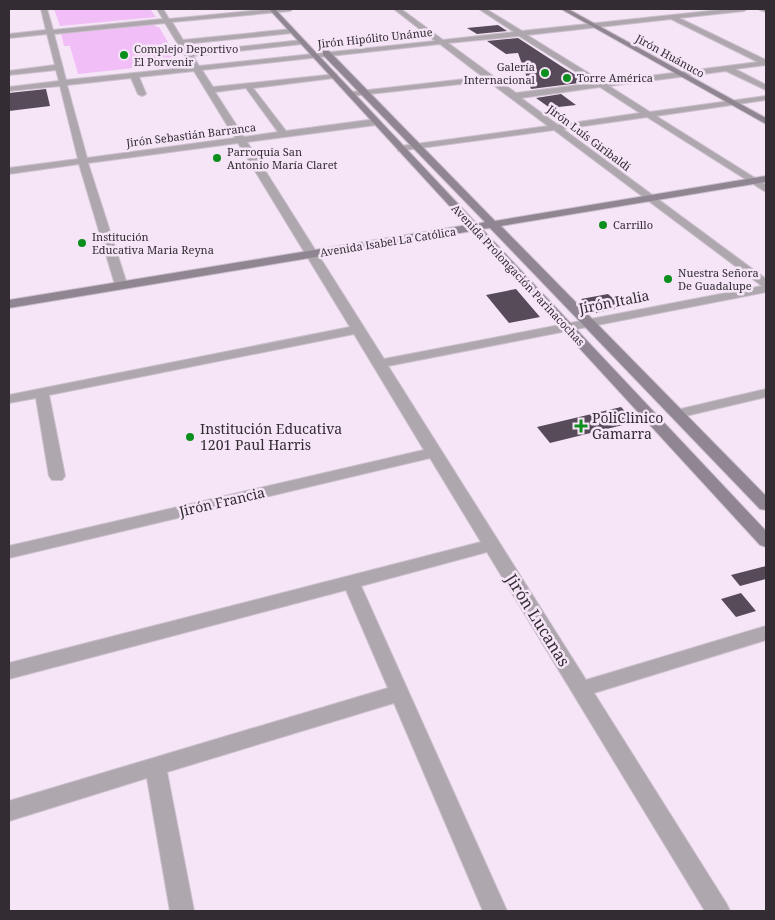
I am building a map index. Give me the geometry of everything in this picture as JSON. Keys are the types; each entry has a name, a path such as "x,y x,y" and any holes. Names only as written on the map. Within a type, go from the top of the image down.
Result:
{"main road":[{"path":"283,9 293,19"},
{"name":"Jirón Huánuco","path":"564,9 766,114"},
{"name":"Jirón Huánuco","path":"573,9 680,74 766,121"},
{"name":"Avenida Prolongación Parinacochas","path":"272,10 766,541"},
{"name":"Avenida Prolongación Parinacochas","path":"320,47 766,505"},
{"name":"Avenida Isabel La Católica","path":"9,304 649,197 750,179 766,174"},
{"name":"Avenida Isabel La Católica","path":"750,179 766,179"},
{"name":"Avenida Isabel La Católica","path":"9,299 120,284"}],"street":[{"path":"44,9 83,161 120,284"},
{"name":"Jirón Lucanas","path":"160,9 718,911"},
{"path":"9,36 290,9"},
{"name":"Jirón Luís Giribaldi","path":"397,9 766,284"},
{"path":"482,9 766,189"},
{"path":"654,9 766,63"},
{"name":"Jirón Hipólito Unánue","path":"9,89 744,9"},
{"path":"762,9 766,10"},
{"path":"273,23 283,22"},
{"path":"181,42 292,31"},
{"path":"175,32 185,32"},
{"path":"189,54 302,42"},
{"path":"515,96 766,63"},
{"path":"9,73 59,67"},
{"path":"727,68 766,88"},
{"path":"134,75 142,94"},
{"path":"211,90 334,76"},
{"path":"351,94 490,78"},
{"path":"248,86 284,135"},
{"path":"401,149 766,98"},
{"name":"Jirón Sebastián Barranca","path":"9,171 376,122"},
{"name":"Jirón Italia","path":"380,364 766,288"},
{"path":"9,399 358,329"},
{"path":"42,392 56,476"},
{"path":"677,414 766,393"},
{"name":"Jirón Francia","path":"9,552 435,452"},
{"path":"9,672 492,545"},
{"path":"351,582 495,911"},
{"path":"581,689 766,632"},
{"path":"9,811 399,693"},
{"path":"156,768 182,911"}],"shaded area":[{"path":"54,9 150,9 156,17 60,26"},
{"name":"Complejo Deportivo El Porvenir","path":"155,24 156,27 159,27 180,63 78,74 70,46 64,46 61,33"}],"building":[{"path":"498,25 507,31 477,34 467,28"},
{"path":"518,38 587,82 531,89 518,53 506,54 487,41"},
{"path":"46,89 50,106 9,111 9,93"},
{"path":"561,94 576,105 550,108 536,98"},
{"path":"516,289 540,317 509,323 486,295"},
{"path":"608,294 623,307 596,313 581,299"},
{"name":"PoliClinico Gamarra","path":"621,407 635,422 550,443 537,427"},
{"path":"766,566 766,579 740,586 731,575"},
{"path":"741,593 756,611 736,617 721,599"}],"place":[{"name":"Complejo Deportivo El Porvenir","path":"124,55"},
{"name":"Galería Internacional","path":"545,73"},
{"name":"Torre América","path":"567,78"},
{"name":"Parroquia San Antonio María Claret","path":"217,158"},
{"name":"Carrillo","path":"603,225"},
{"name":"Institución Educativa Maria Reyna","path":"82,243"},
{"name":"Nuestra Señora De Guadalupe","path":"668,279"},
{"name":"PoliClinico Gamarra","path":"581,426"},
{"name":"Institución Educativa 1201 Paul Harris","path":"190,437"}]}
